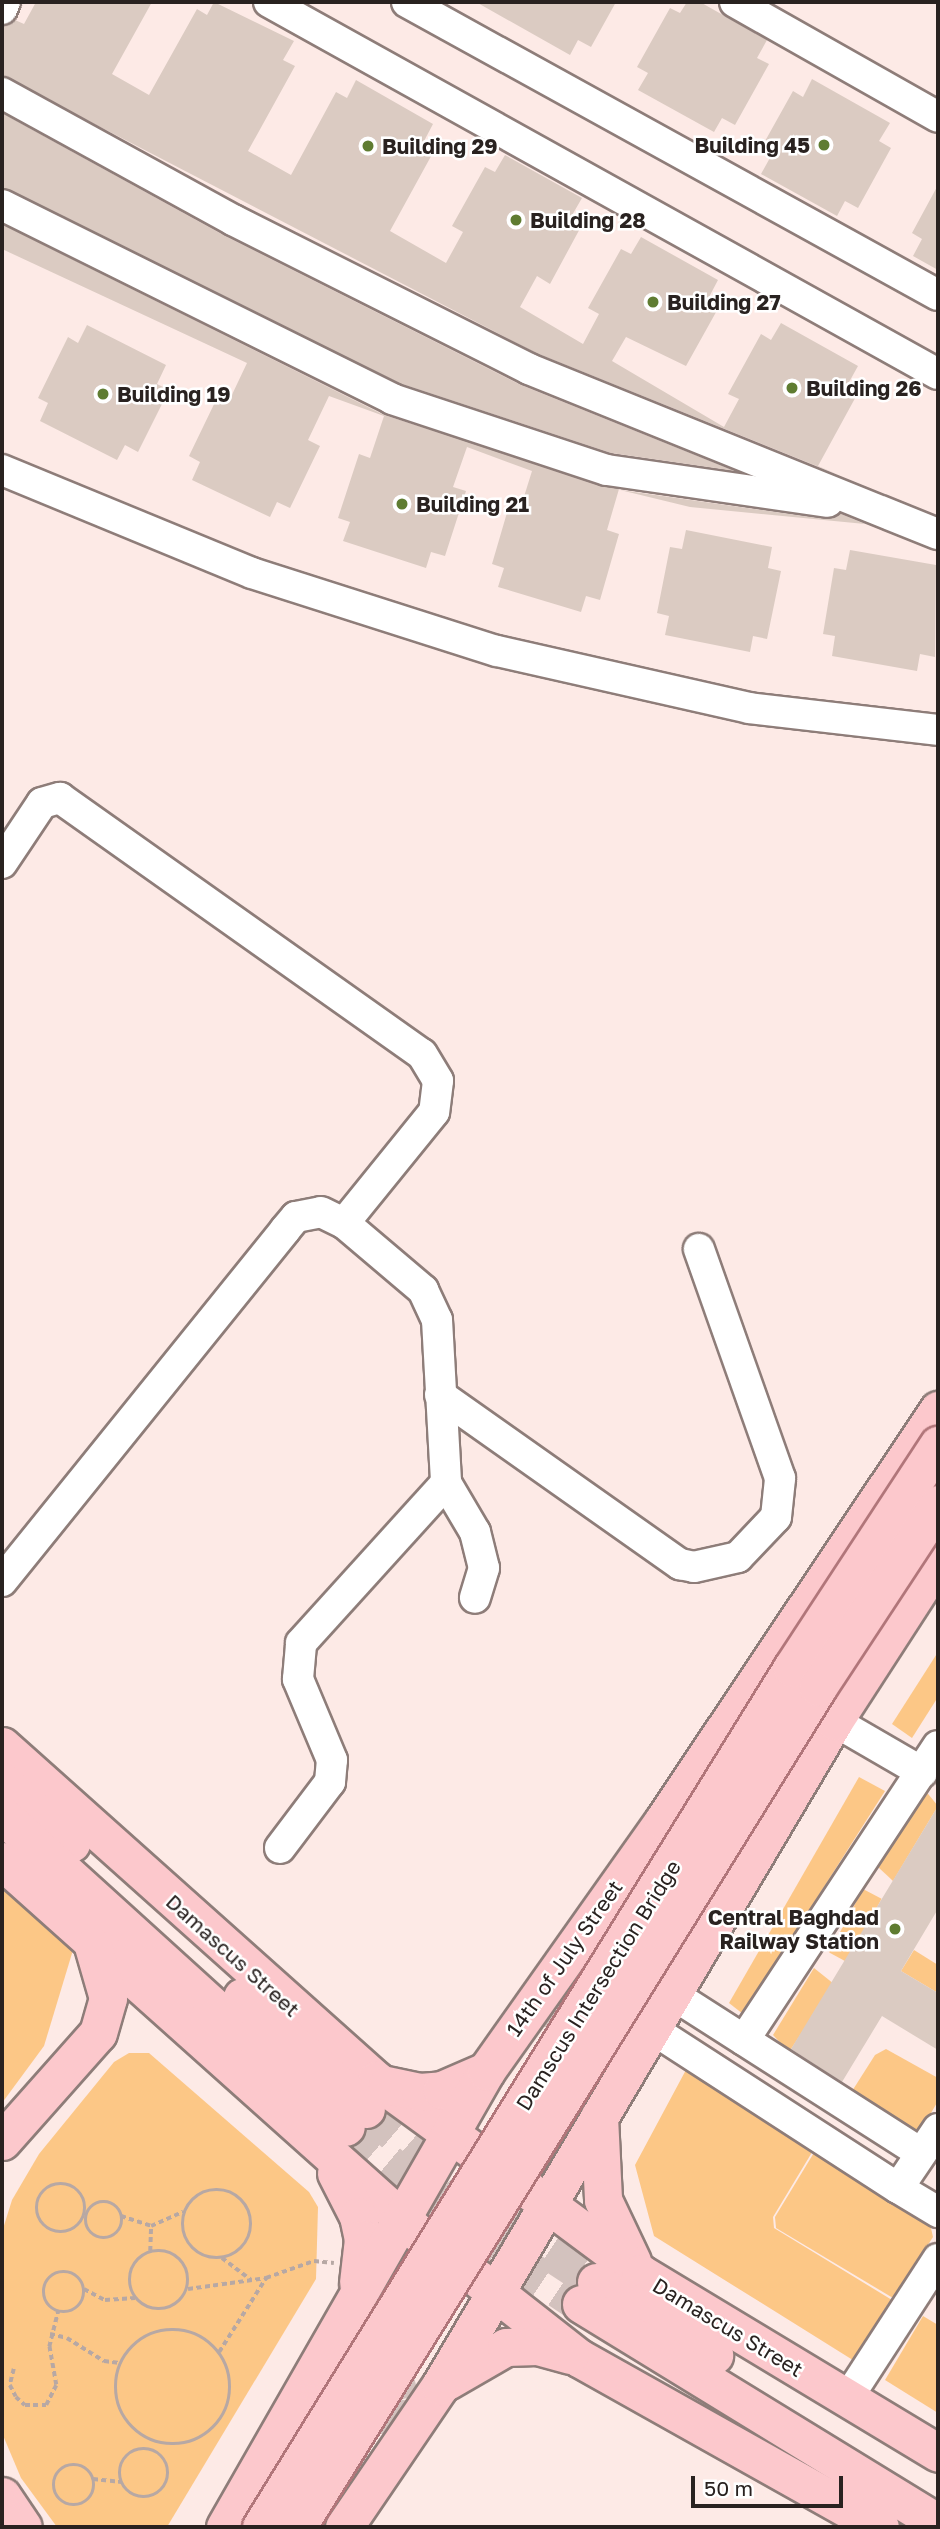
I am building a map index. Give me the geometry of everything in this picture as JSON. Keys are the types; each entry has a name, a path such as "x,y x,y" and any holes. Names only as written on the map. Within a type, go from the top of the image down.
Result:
{"main road":[{"name":"14th of July Street","path":"225,2527 286,2428 358,2282 412,2227 463,2143 486,2071 663,1821 938,1410"},
{"name":"Damscus Intersection Bridge","path":"261,2527 792,1668 938,1445"},
{"name":"Damscus Intersection Bridge","path":"297,2527 818,1687 938,1504"},
{"path":"344,2527 440,2386 484,2283 536,2196 598,2117 834,1721 937,1562"},
{"name":"Damascus Street","path":"2,1746 353,2118 412,2227"},
{"name":"Damascus Street","path":"2,1781 353,2118"},
{"name":"Damascus Street","path":"2,1815 353,2118"},
{"name":"Damascus Street","path":"2,1861 93,1945 353,2118 463,2143"},
{"path":"2,2141 98,2033 108,1998 93,1945"},
{"path":"358,2282 353,2118 420,2092 443,2090 486,2071"},
{"path":"598,2117 603,2200 640,2273"},
{"name":"Damascus Street","path":"536,2196 640,2273 938,2453"},
{"path":"484,2283 579,2358 880,2527"},
{"name":"Damascus Street","path":"938,2493 588,2293 938,2523"},
{"path":"440,2386 506,2347 537,2346 579,2358"},
{"path":"2,2496 23,2527"}],"street":[{"path":"2,9 5,2"},
{"path":"269,2 938,374"},
{"path":"407,2 938,295"},
{"path":"735,2 938,115"},
{"path":"2,93 233,220 529,369 938,534"},
{"path":"2,205 392,399 607,470 879,509"},
{"path":"2,470 252,573 496,651 750,708 938,730"},
{"path":"2,863 42,803 60,798 395,1030 422,1054 439,1081 434,1112 344,1223"},
{"path":"2,1581 296,1217 321,1212 344,1223 423,1290 437,1320 443,1361 440,1395 446,1483 475,1532 484,1568 475,1598"},
{"path":"440,1395 680,1564 694,1567 738,1557 776,1517 780,1478 699,1249"},
{"path":"280,1848 330,1782 332,1760 298,1679 301,1643 446,1483"},
{"path":"834,1721 922,1772"},
{"path":"744,2040 938,1746"},
{"path":"672,1994 921,2153"},
{"path":"652,2029 938,2212"},
{"path":"898,2188 938,2129"},
{"path":"847,2399 938,2259"}],"path":[{"path":"121,2216 116,2233 103,2238 90,2232 87,2213 82,2196 70,2185 52,2186 37,2203 40,2220 53,2231 71,2230 87,2213 103,2202 116,2207 121,2216 151,2226 185,2210 198,2195 213,2190 231,2193 245,2205 251,2224 247,2239 221,2258"},
{"path":"185,2210 187,2240 202,2255 221,2258 251,2280"},
{"path":"135,2298 129,2274 150,2252 151,2226"},
{"path":"84,2289 74,2309 58,2311 45,2300 49,2278 68,2273 84,2289 105,2300 135,2298 162,2310 178,2303 187,2289 181,2261 167,2252 150,2252"},
{"path":"187,2289 266,2278 314,2261 358,2282"},
{"path":"219,2352 266,2278"},
{"path":"14,2369 10,2385 16,2398 25,2405 46,2405 56,2385 50,2334 58,2311"},
{"path":"172,2329 201,2336 219,2352 231,2388 227,2408 212,2430 190,2443 155,2441 130,2426 117,2402 120,2363 149,2334 172,2329"},
{"path":"50,2334 67,2338 104,2361 120,2363"},
{"path":"153,2450 155,2441"},
{"path":"93,2479 91,2494 81,2503 68,2503 56,2492 58,2473 69,2465 80,2466 93,2479 122,2482 142,2497 162,2489 167,2466 153,2450 141,2449 126,2456 122,2482"}],"shaded area":[{"path":"938,1652 938,1697 912,1738 892,1724"},
{"path":"859,1777 885,1791 743,2014 729,2003"},
{"path":"924,1789 938,1806 893,1881 877,1866"},
{"path":"2,1885 73,1950 44,2046 2,2103"},
{"path":"863,1889 882,1899 848,1962 829,1953"},
{"path":"914,1950 938,1965 938,1993 901,1971"},
{"path":"814,1968 834,1984 789,2052 773,2035"},
{"path":"886,2049 938,2078 938,2101 917,2137 847,2099 875,2055"},
{"path":"129,2053 149,2053 309,2192 318,2207 316,2279 167,2527 57,2527 21,2478 2,2433 2,2232 12,2200 39,2154 114,2062"},
{"path":"687,2068 814,2149 773,2217 774,2228 892,2300 856,2362 654,2236 635,2165"},
{"path":"815,2151 930,2224 933,2237 893,2298 776,2228 775,2217"},
{"path":"923,2316 938,2325 938,2413 885,2380"}],"building":[{"path":"36,2 152,2 112,74 149,95 197,9 207,15 214,2 294,41 283,60 295,66 248,151 291,175 336,92 347,98 356,80 433,124 423,143 435,149 390,231 446,263 463,232 452,226 485,167 495,172 505,155 582,198 571,217 583,223 550,284 537,276 520,307 583,344 599,314 588,308 621,249 631,254 641,237 718,280 708,299 720,305 686,366 626,337 612,361 724,427 739,399 728,394 761,334 771,340 781,323 858,366 848,384 859,391 818,466 839,475 536,353 2,76 2,26 15,20 24,24"},
{"path":"476,2 616,2 591,47 578,40 570,55"},
{"path":"687,2 700,2 767,40 757,58 769,64 735,125 722,118 714,132 638,90 648,73 637,67 670,8 680,13"},
{"name":"Building 45","path":"812,79 890,123 879,141 891,148 858,208 845,201 837,216 761,174 771,156 760,150 793,91 803,97"},
{"path":"2,113 225,236 521,385 735,471 611,453 399,383 2,188"},
{"path":"938,185 938,270 913,256 922,239 912,233"},
{"path":"2,224 384,415 619,489 607,530 619,534 600,600 586,596 581,612 498,587 504,568 492,564 511,499 522,503 532,471 467,447 453,487 466,491 445,556 431,552 426,568 343,541 350,522 338,518 359,454 370,458 384,416 329,396 308,440 320,446 290,508 277,502 270,517 192,480 200,462 189,456 218,396 229,401 247,363 2,249"},
{"name":"Building 19","path":"87,325 166,365 157,384 169,390 138,452 125,445 117,460 40,421 48,403 38,398 68,337 78,343"},
{"path":"620,490 825,519 841,514 865,524 690,507"},
{"path":"686,530 772,547 768,568 781,571 767,639 753,636 750,652 665,635 669,616 657,613 670,547 682,549"},
{"path":"850,550 936,565 935,657 920,654 917,671 832,656 835,636 823,634 834,568 846,570"},
{"name":"Central Baghdad Railway Station","path":"938,1806 938,1909 901,1971 938,1993 938,2050 882,2016 842,2082 791,2049"}],"tunnel":[{"path":"621,1902 561,2010 558,2029 578,2055 600,2061 622,2053 645,2023"},
{"path":"366,2109 457,2186"},
{"path":"346,2127 467,2228 581,2304"},
{"path":"503,2221 596,2282"},
{"path":"306,2402 330,2372 352,2356 383,2365 395,2378 401,2399 391,2456"}],"place":[{"name":"Building 45","path":"824,145"},
{"name":"Building 29","path":"368,146"},
{"name":"Building 28","path":"516,220"},
{"name":"Building 27","path":"653,302"},
{"name":"Building 26","path":"792,388"},
{"name":"Building 19","path":"103,394"},
{"name":"Building 21","path":"402,504"},
{"name":"Central Baghdad Railway Station","path":"895,1929"}]}
